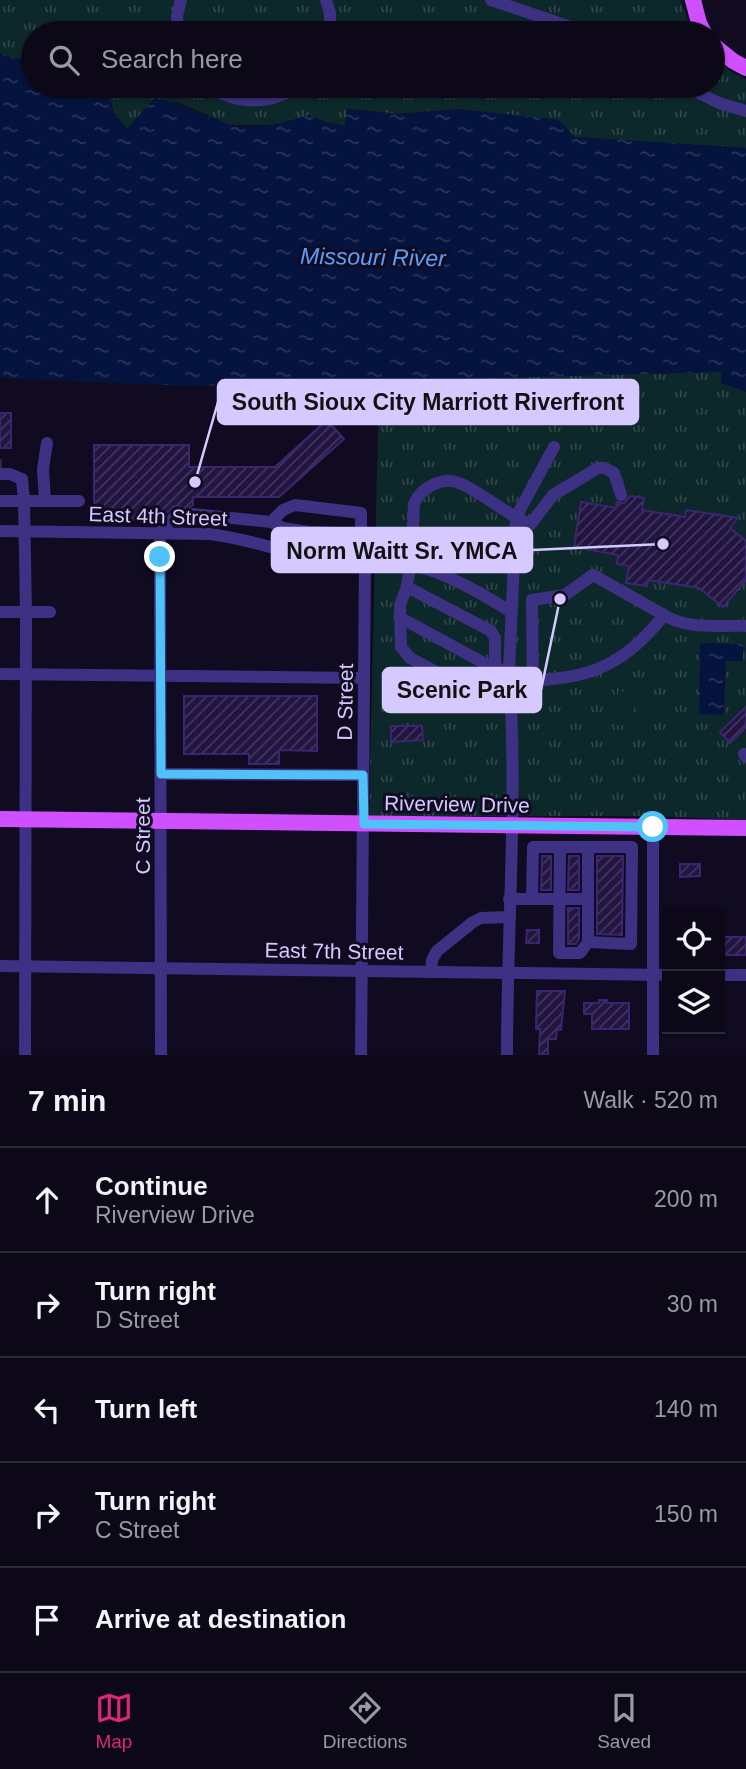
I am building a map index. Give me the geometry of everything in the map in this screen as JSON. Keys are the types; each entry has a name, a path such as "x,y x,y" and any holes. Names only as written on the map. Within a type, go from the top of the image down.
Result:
{"main road":[{"path":"693,0 698,21"},
{"path":"725,55 746,68"},
{"name":"Riverview Drive","path":"0,819 746,828"},
{"path":"721,828 746,837"}],"street":[{"path":"177,21 181,0"},
{"path":"491,0 553,21"},
{"path":"328,2 329,21"},
{"path":"239,98 256,101 270,98"},
{"path":"709,98 746,111"},
{"path":"44,501 43,469 47,443"},
{"path":"507,1055 511,612 516,517 554,447"},
{"path":"407,587 491,631 495,638 495,669 475,687 465,687 449,680 410,658 401,648 400,605 411,564 414,504 417,498 430,486 447,481 458,482 530,525 553,495 598,468 611,469 621,495"},
{"path":"1,470 22,479 24,501 25,1055"},
{"path":"0,501 79,501"},
{"path":"193,514 271,522 283,528 309,532 361,534 361,513 295,505 283,510 271,522"},
{"path":"160,532 177,514"},
{"path":"208,516 209,534"},
{"name":"East 4th Street","path":"0,531 209,534 316,557 411,564 480,594 511,612"},
{"name":"C Street","path":"160,532 161,1055"},
{"name":"D Street","path":"361,1055 365,559"},
{"path":"533,696 532,600 565,594 593,575 674,621 689,625 746,626"},
{"path":"0,612 50,612"},
{"path":"399,617 495,669 532,681 573,678 596,671 633,648 664,615"},
{"path":"0,674 364,677"},
{"path":"161,774 363,775"},
{"path":"653,827 653,1055"},
{"path":"532,900 533,847 632,847 631,944 589,942"},
{"path":"560,847 559,953 580,953 589,942 588,847"},
{"path":"509,900 588,899"},
{"path":"431,972 432,960 437,951 473,922 508,917"},
{"name":"East 7th Street","path":"0,966 662,975"},
{"path":"725,975 746,975"}],"green space":[{"path":"0,0 680,0 688,21 21,21 21,60 0,54"},
{"path":"725,66 746,79 746,148 575,137 460,109 398,114 347,109 345,126 309,115 276,125 230,125 177,102 127,130 113,111 110,98 725,98"},
{"path":"670,327 746,349 746,820 656,816 369,816 379,382"},
{"path":"618,691 634,692 634,726 617,725"},
{"path":"638,692 654,692 653,726 637,726"}],"water":[{"name":"Missouri River","path":"0,54 21,60 21,98 110,98 113,111 127,129 154,98 227,124 246,127 268,125 309,115 345,126 347,109 398,114 460,109 559,120 575,137 746,148 746,392 721,383 721,372 191,386 0,378"},
{"path":"700,643 743,644 743,661 726,661 724,715 699,714"}],"building":[{"path":"0,413 11,413 11,448 0,448"},
{"path":"327,420 344,439 279,497 193,497 193,505 185,511 180,506 174,506 159,520 94,520 94,445 189,445 189,467 275,467"},
{"path":"630,496 644,498 642,510 685,517 686,510 738,518 730,528 746,541 746,580 723,607 699,588 648,580 647,586 626,583 629,566 617,564 618,555 574,547 581,502 616,508 617,502 624,503"},
{"path":"184,696 317,696 317,751 279,750 279,764 249,764 249,754 184,754"},
{"path":"746,707 746,727 730,743 720,732"},
{"path":"391,726 422,726 423,740 391,742"},
{"path":"542,856 551,856 551,890 541,890"},
{"path":"569,856 579,856 579,890 568,890"},
{"path":"597,856 623,856 622,935 597,934"},
{"path":"680,864 700,864 700,876 680,877"},
{"path":"568,908 579,908 579,939 576,944 568,944"},
{"path":"527,930 539,930 539,943 526,943"},
{"path":"725,937 746,937 746,955 725,955"},
{"path":"537,991 565,991 561,1030 557,1030 556,1039 548,1039 548,1055 539,1055 540,1029 536,1029"},
{"path":"599,1000 607,1000 607,1003 629,1003 629,1029 592,1029 592,1014 584,1014 584,1003 599,1003"}],"place":[{"name":"South Sioux City Marriott Riverfront","path":"195,482"},
{"name":"Norm Waitt Sr. YMCA","path":"663,544"},
{"name":"Scenic Park","path":"560,599"}],"route":[{"path":"160,557 161,774 363,775 364,824 653,827"}]}
